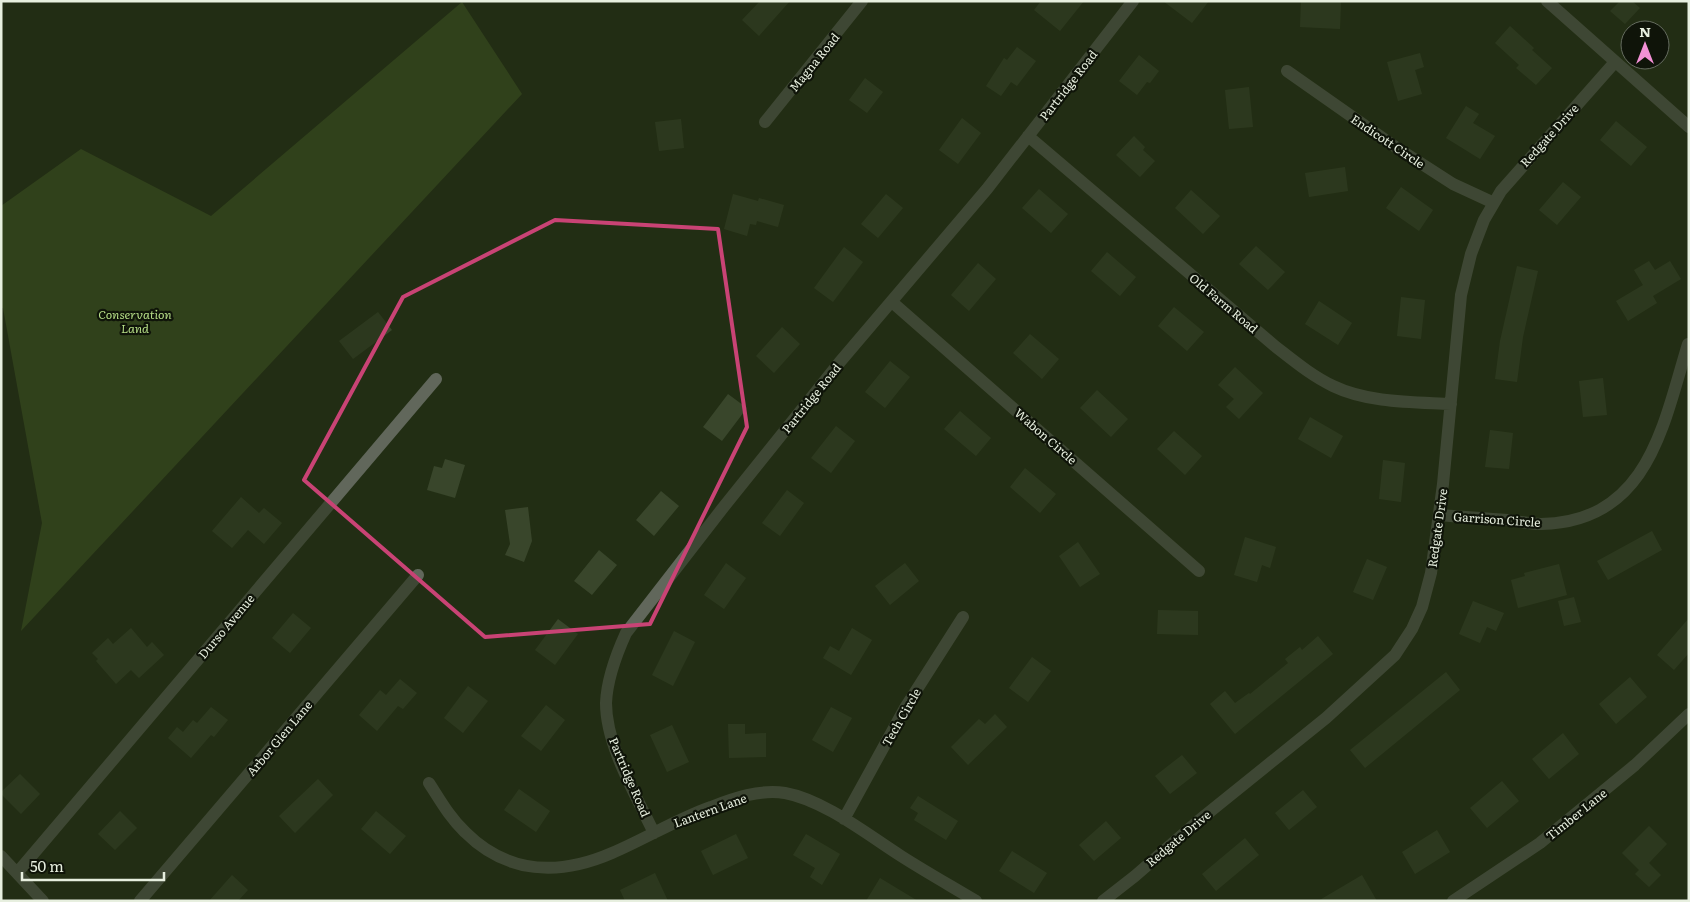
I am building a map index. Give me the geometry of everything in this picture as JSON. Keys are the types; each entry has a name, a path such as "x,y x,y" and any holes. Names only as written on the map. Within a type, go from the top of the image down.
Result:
{"street":[{"name":"Magna Road","path":"765,122 862,1"},
{"name":"Partridge Road","path":"654,833 629,780 610,733 606,703 610,676 617,652 626,633 839,363 892,302 1028,136 1134,1"},
{"path":"1547,1 1689,127"},
{"name":"Redgate Drive","path":"1103,901 1326,718 1395,655 1412,630 1422,607 1431,573 1451,404 1461,295 1471,254 1484,220 1501,191 1615,62"},
{"name":"Endicott Circle","path":"1287,71 1406,154 1453,184 1494,203"},
{"name":"Old Farm Road","path":"1028,136 1276,347 1312,375 1334,387 1356,395 1397,401 1451,404"},
{"name":"Wabon Circle","path":"892,302 1199,571"},
{"name":"Garrison Circle","path":"1439,515 1541,524 1573,520 1605,508 1626,491 1644,467 1661,432 1688,344"},
{"name":"Durso Avenue","path":"17,873 436,379"},
{"name":"Arbor Glen Lane","path":"140,901 418,575"},
{"name":"Tech Circle","path":"844,819 905,708 963,617"},
{"name":"Timber Lane","path":"1453,901 1540,843 1635,765 1689,714"},
{"name":"Lantern Lane","path":"430,783 443,805 464,832 492,853 517,865 546,869 584,864 611,854 687,816 722,803 757,793 785,793 814,803 844,819 976,901"},
{"path":"1,856 43,901"}],"highlighted area":[{"path":"555,220 718,229 747,427 650,624 485,637 304,480 403,297"}],"green space":[{"name":"Conservation Land","path":"462,2 522,94 21,631 42,523 3,308 1,308 1,206 81,149 211,216"}],"building":[{"path":"760,1 790,1 759,36 742,20"},
{"path":"1041,1 1084,1 1060,31 1034,10"},
{"path":"1163,1 1209,1 1192,23"},
{"path":"1301,1 1341,2 1340,29 1300,27"},
{"path":"1620,1 1632,1 1640,8 1629,20 1620,20 1610,11"},
{"path":"1510,26 1552,68 1536,85 1516,68 1519,65 1495,43"},
{"path":"1017,47 1036,61 1017,86 1011,82 1001,96 986,86 1004,58 1007,60"},
{"path":"1420,53 1424,67 1415,70 1422,94 1398,101 1387,62"},
{"path":"1139,55 1159,71 1137,95 1119,81"},
{"path":"865,78 883,92 867,113 849,100"},
{"path":"1249,87 1253,127 1229,129 1225,90"},
{"path":"1466,106 1479,114 1473,123 1495,136 1480,159 1446,138"},
{"path":"962,118 981,133 958,164 939,150"},
{"path":"681,119 684,148 659,151 655,122"},
{"path":"1616,121 1647,147 1631,166 1600,140"},
{"path":"1134,136 1145,147 1143,150 1155,161 1140,177 1116,155"},
{"path":"1345,167 1348,191 1309,197 1305,173"},
{"path":"1563,182 1581,197 1557,225 1539,210"},
{"path":"1401,187 1433,210 1419,231 1386,208"},
{"path":"1039,189 1068,214 1051,233 1022,208"},
{"path":"1191,190 1220,216 1203,234 1175,208"},
{"path":"733,194 758,201 759,198 784,205 778,227 757,221 756,225 750,224 747,236 724,229"},
{"path":"886,194 903,208 878,238 861,224"},
{"path":"1256,246 1285,272 1268,290 1239,264"},
{"path":"844,247 863,262 833,302 814,288"},
{"path":"1107,252 1136,277 1120,296 1091,271"},
{"path":"1649,261 1655,270 1670,261 1681,279 1653,296 1657,303 1628,321 1616,301 1643,285 1634,270"},
{"path":"978,263 996,279 969,311 951,295"},
{"path":"1517,266 1538,271 1523,337 1517,382 1495,379 1500,341"},
{"path":"1401,297 1425,300 1421,339 1397,336"},
{"path":"1319,301 1352,323 1338,345 1305,324"},
{"path":"1174,307 1204,332 1187,351 1158,326"},
{"path":"378,312 392,330 353,359 339,341"},
{"path":"782,327 800,344 774,373 756,356"},
{"path":"1030,334 1059,359 1042,379 1013,353"},
{"path":"890,361 910,377 885,408 865,392"},
{"path":"1235,367 1263,393 1239,419 1226,407 1234,399 1218,385"},
{"path":"1603,378 1607,415 1583,417 1579,381"},
{"path":"1097,390 1128,419 1111,437 1080,408"},
{"path":"728,394 747,408 722,441 703,427"},
{"path":"960,411 991,438 976,456 944,429"},
{"path":"1310,417 1343,436 1331,458 1298,439"},
{"path":"836,426 855,441 831,473 811,458"},
{"path":"1490,430 1513,433 1509,469 1485,467"},
{"path":"1174,431 1202,456 1185,475 1157,449"},
{"path":"445,459 465,465 455,498 427,490 434,466 442,468"},
{"path":"1383,460 1405,463 1401,502 1379,499"},
{"path":"1025,468 1056,494 1040,513 1010,487"},
{"path":"787,490 804,503 780,536 762,523"},
{"path":"661,491 679,506 654,536 636,520"},
{"path":"241,497 259,513 264,508 282,523 264,544 248,530 232,548 212,531"},
{"path":"528,507 532,541 524,562 505,555 510,544 505,510"},
{"path":"1652,531 1662,550 1608,580 1597,561"},
{"path":"1245,537 1276,547 1270,568 1262,565 1257,582 1234,575"},
{"path":"1078,542 1100,574 1080,587 1059,556"},
{"path":"599,550 617,565 592,595 574,581"},
{"path":"1367,559 1387,567 1373,600 1353,592"},
{"path":"726,563 746,578 724,609 704,595"},
{"path":"905,563 919,581 890,605 875,586"},
{"path":"1559,564 1567,595 1518,608 1511,580 1525,576 1524,573"},
{"path":"1574,597 1581,622 1564,626 1558,601"},
{"path":"1473,601 1504,613 1496,631 1487,627 1480,643 1459,634"},
{"path":"1158,610 1198,611 1198,635 1157,634"},
{"path":"293,613 311,628 290,653 272,638"},
{"path":"1689,618 1689,653 1674,670 1657,655"},
{"path":"558,619 578,634 555,665 535,650"},
{"path":"131,628 147,647 152,642 164,655 139,678 131,670 116,684 96,661 98,659 92,653 108,638 113,644"},
{"path":"852,628 872,640 851,675 823,658 830,646 839,651"},
{"path":"674,631 695,642 673,686 652,675"},
{"path":"1318,636 1333,654 1235,734 1210,704 1225,691 1235,703 1250,694 1288,663 1285,659 1300,647 1302,650"},
{"path":"1032,657 1051,671 1028,702 1009,688"},
{"path":"1446,672 1460,690 1365,768 1350,750"},
{"path":"1630,677 1647,697 1616,724 1599,704"},
{"path":"400,679 417,693 403,709 398,706 377,731 359,715 380,690 386,695"},
{"path":"468,686 488,701 463,733 444,718"},
{"path":"546,705 565,720 541,751 521,736"},
{"path":"211,707 228,720 214,737 211,735 191,758 168,738 177,727 183,732 193,720 197,723"},
{"path":"831,707 852,718 833,752 812,740"},
{"path":"995,714 1007,727 968,765 951,747 979,719 985,724"},
{"path":"728,724 745,724 745,734 766,733 766,757 729,758"},
{"path":"672,725 689,762 667,772 650,735"},
{"path":"1563,733 1579,754 1549,779 1532,759"},
{"path":"1182,755 1197,773 1170,794 1155,776"},
{"path":"20,774 40,794 21,814 1,794"},
{"path":"318,779 333,795 295,833 279,816"},
{"path":"1502,781 1519,801 1487,828 1470,808"},
{"path":"519,789 550,811 536,832 504,810"},
{"path":"1303,790 1317,807 1289,830 1275,813"},
{"path":"918,796 958,821 946,840 914,820 918,813 910,808"},
{"path":"120,811 137,828 115,850 98,834"},
{"path":"376,811 406,836 390,854 361,829"},
{"path":"1106,821 1121,838 1094,861 1079,845"},
{"path":"1649,826 1667,844 1649,863 1661,875 1649,887 1635,874 1639,870 1622,853"},
{"path":"1437,830 1450,852 1415,874 1402,852"},
{"path":"736,834 748,858 713,875 701,851"},
{"path":"806,834 840,854 822,885 810,877 815,868 793,855"},
{"path":"1245,838 1259,855 1216,891 1202,874"},
{"path":"1012,851 1047,873 1034,893 999,871"},
{"path":"655,873 668,901 625,901 620,890"},
{"path":"232,875 248,890 238,901 209,901"},
{"path":"1362,875 1377,901 1318,901"},
{"path":"880,878 918,901 866,901"}]}
